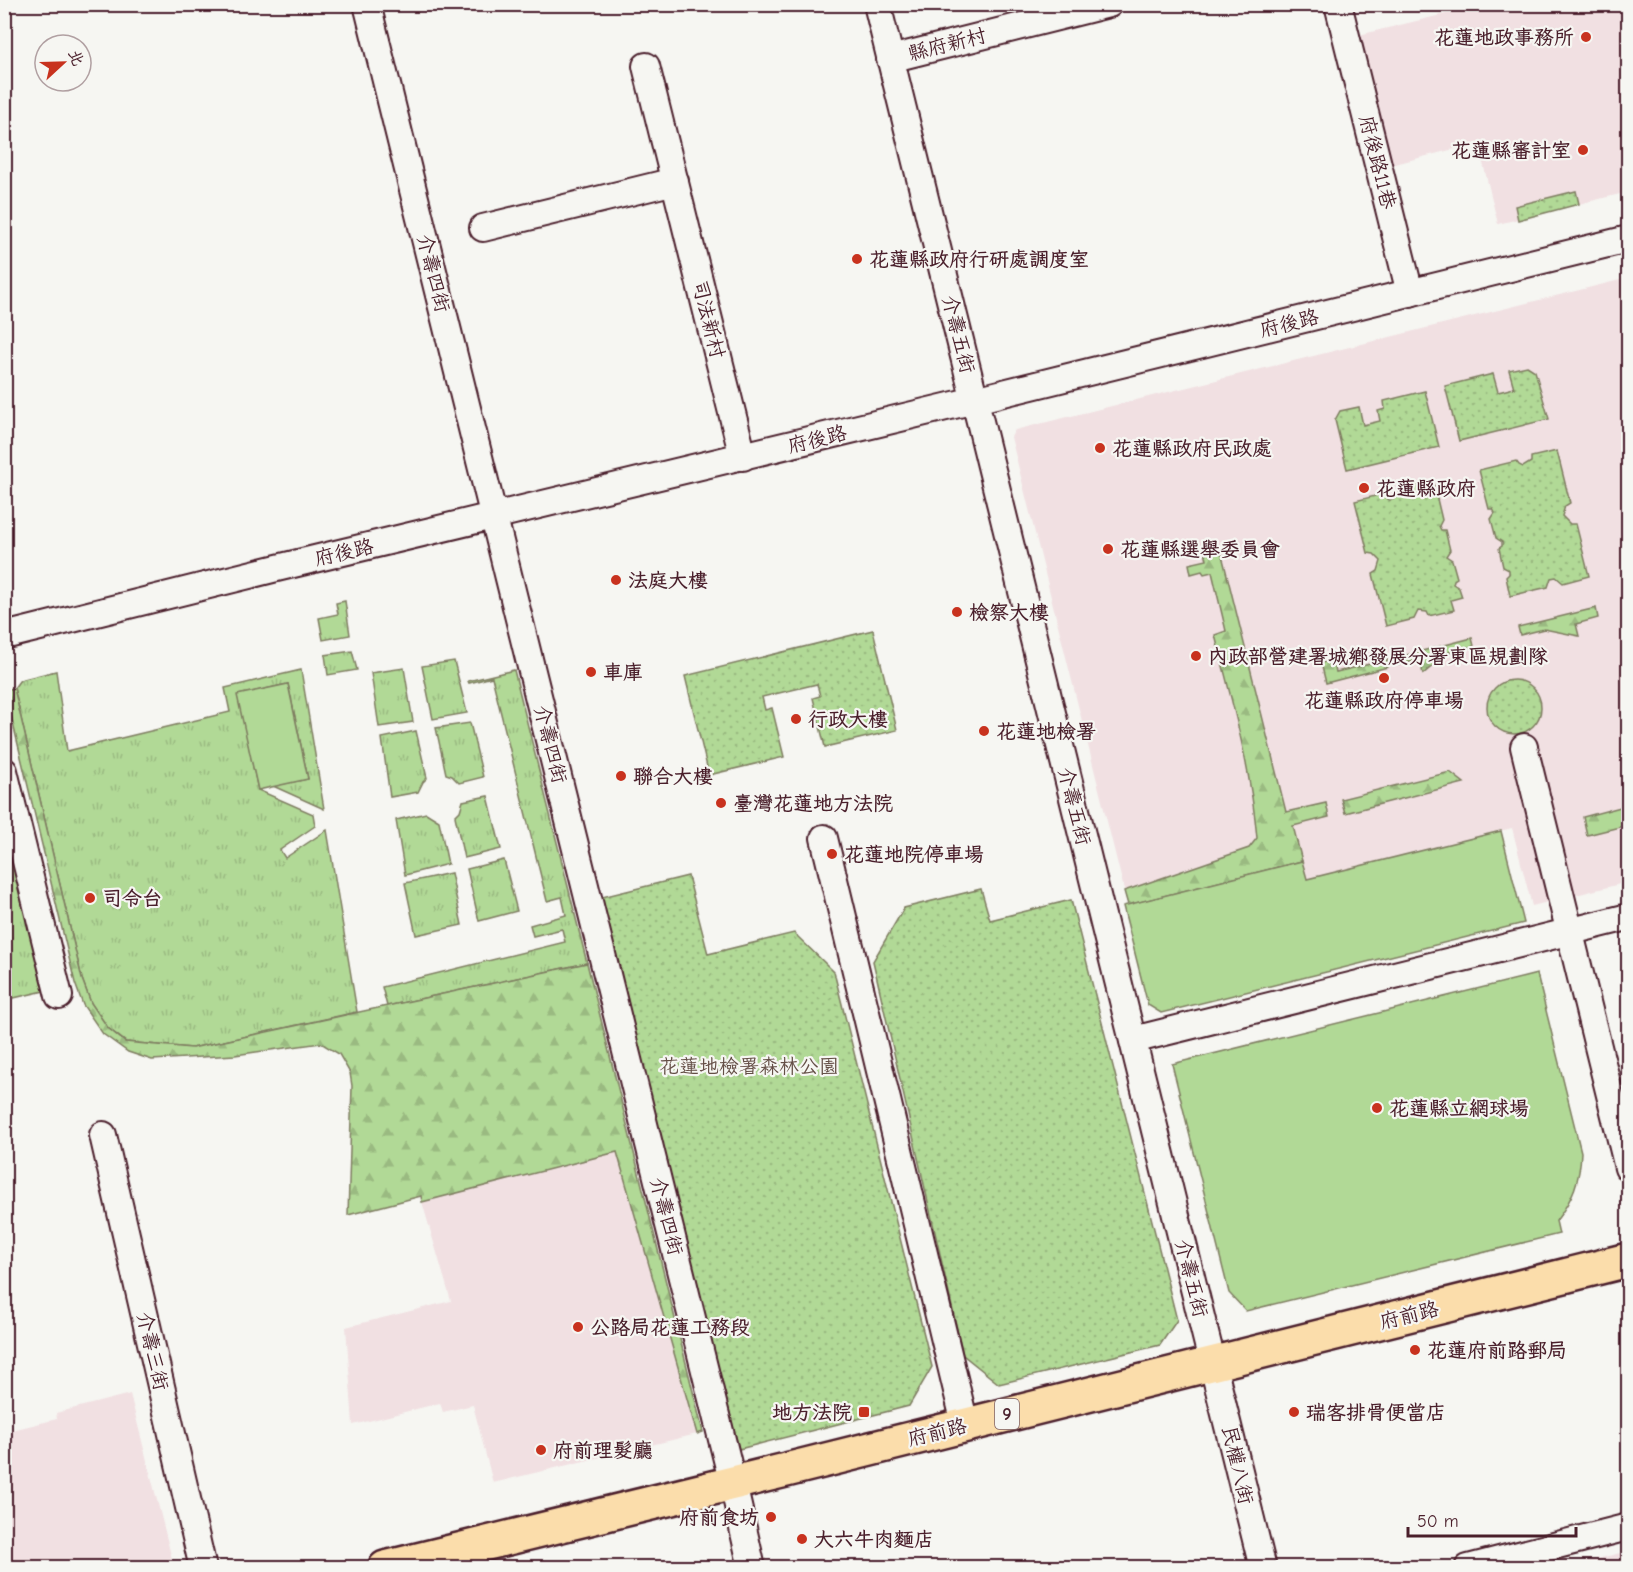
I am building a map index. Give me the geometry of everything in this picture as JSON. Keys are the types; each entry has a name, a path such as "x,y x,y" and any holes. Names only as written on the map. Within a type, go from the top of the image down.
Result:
{"main road":[{"name":"府前路","path":"385,1568 733,1484 965,1424 1629,1260"}],"street":[{"name":"介壽四街","path":"367,4 752,1568"},
{"name":"介壽五街","path":"877,4 1214,1363"},
{"name":"縣府新村","path":"890,58 1108,4"},
{"name":"府後路11巷","path":"1338,4 1410,293"},
{"name":"司法新村","path":"646,66 743,457"},
{"path":"483,228 675,181"},
{"name":"府後路","path":"4,636 743,457 1629,238"},
{"path":"1524,747 1629,1168"},
{"path":"4,771 59,996"},
{"path":"824,838 965,1424"},
{"path":"1133,1040 1629,917"},
{"name":"介壽三街","path":"103,1135 203,1568"},
{"name":"民權八街","path":"1214,1363 1263,1568"},
{"path":"1468,1568 1628,1526"}],"shaded area":[{"name":"花蓮縣審計室","path":"1444,5 1628,5 1628,192 1498,224 1478,143 1391,165 1359,35 1445,14"},
{"name":"花蓮縣政府","path":"1628,278 1628,882 1532,906 1512,828 1307,879 1302,861 1128,905 1011,437 1015,430"},
{"name":"公路局花蓮工務段","path":"617,1152 697,1434 493,1483 473,1405 443,1412 440,1403 353,1425 346,1327 451,1301 422,1202"},
{"path":"130,1394 172,1559 136,1568 5,1567 4,1432 57,1419 56,1413"},
{"path":"1628,1551 1628,1567 1565,1567"}],"green space":[{"path":"1576,191 1579,204 1518,220 1515,206"},
{"path":"1527,366 1535,371 1549,419 1459,441 1445,386 1493,374 1498,392 1514,388 1509,370"},
{"path":"1425,391 1439,447 1347,469 1335,420 1340,411 1359,407 1363,425 1380,421 1378,411 1385,409 1384,401"},
{"path":"1557,451 1570,503 1565,506 1562,516 1570,524 1576,524 1589,576 1563,583 1556,577 1551,578 1548,587 1510,596 1506,577 1509,570 1503,567 1499,548 1502,542 1496,538 1491,519 1495,513 1493,509 1489,509 1479,470 1516,461 1523,467 1531,462 1531,457"},
{"path":"1433,482 1442,520 1439,526 1441,530 1445,530 1450,550 1446,556 1452,560 1457,578 1453,584 1459,588 1462,597 1451,600 1454,610 1429,616 1427,612 1418,611 1414,619 1386,626 1373,574 1378,571 1381,561 1374,554 1368,553 1355,501 1383,494 1390,500 1398,495 1398,490"},
{"path":"1220,547 1286,812 1326,803 1329,817 1293,826 1302,861 1128,905 1124,891 1249,848 1257,838 1246,761 1215,635 1226,631 1212,572 1204,574 1202,571 1191,574 1189,564 1207,560 1205,551"},
{"path":"345,601 350,635 323,640 319,618 338,614 336,603"},
{"path":"1596,608 1598,618 1576,624 1579,636 1544,629 1520,635 1518,627"},
{"path":"873,630 897,730 825,747 813,698 820,696 817,684 762,697 765,710 772,708 784,757 709,775 685,676"},
{"path":"1472,638 1474,646 1449,652 1423,674 1420,660 1397,665 1395,658"},
{"path":"352,651 357,670 328,675 325,655"},
{"path":"1333,660 1336,672 1387,660 1388,667 1326,683 1321,663"},
{"path":"454,661 467,713 433,719 422,666"},
{"path":"404,668 413,722 379,727 371,673"},
{"path":"301,670 324,809 273,786 308,779 288,684 238,695 258,790 313,814 315,826 280,850 285,858 327,830 357,1012 192,1048 126,1042 108,1028 91,1003 82,979 14,688 20,680 56,671 67,751 230,712 225,688"},
{"path":"514,670 587,963 387,1006 382,987 565,942 562,929 533,936 530,925 566,915 562,897 547,901 492,677 469,683 468,681"},
{"path":"1509,680 1519,680 1529,684 1537,692 1541,707 1537,722 1529,730 1519,734 1509,734 1499,730 1491,722 1487,712 1487,702 1491,692 1499,684"},
{"path":"288,684 308,779 258,790 237,695"},
{"path":"14,688 82,979 91,1003 108,1028 125,1042 192,1048 587,963 703,1432 697,1434 617,1152 422,1202 421,1196 348,1215 352,1086 350,1073 339,1054 321,1043 235,1055 152,1060 128,1052 103,1034 83,1005 75,983 5,690"},
{"path":"470,723 483,777 459,783 446,774 436,728"},
{"path":"416,731 427,778 418,792 390,797 382,738"},
{"path":"1450,772 1464,783 1345,813 1341,799"},
{"path":"4,791 52,981 44,991 5,1000"},
{"path":"488,796 501,849 464,858 455,816 460,811 463,801"},
{"path":"1628,805 1628,825 1587,835 1583,817"},
{"path":"426,813 439,821 448,864 405,875 396,820"},
{"path":"1501,831 1524,923 1161,1013 1148,1005 1123,906 1302,861 1307,879"},
{"path":"504,860 517,911 479,921 467,869"},
{"path":"451,873 462,925 416,935 405,883"},
{"name":"花蓮地檢署森林公園","path":"688,876 708,954 794,933 834,972 932,1367 909,1406 739,1449 598,898"},
{"name":"花蓮地檢署森林公園","path":"981,889 990,920 1071,900 1177,1320 1160,1345 999,1384 963,1355 873,961 904,908"},
{"name":"花蓮縣立網球場","path":"1537,974 1581,1152 1574,1189 1556,1221 1559,1234 1246,1311 1229,1293 1172,1064"}],"place":[{"name":"花蓮地政事務所","path":"1586,37"},
{"name":"花蓮縣審計室","path":"1583,150"},
{"name":"花蓮縣政府行研處調度室","path":"857,259"},
{"name":"花蓮縣政府民政處","path":"1100,448"},
{"name":"花蓮縣政府","path":"1364,488"},
{"name":"花蓮縣選舉委員會","path":"1108,549"},
{"name":"法庭大樓","path":"616,580"},
{"name":"檢察大樓","path":"957,612"},
{"name":"內政部營建署城鄉發展分署東區規劃隊","path":"1196,656"},
{"name":"車庫","path":"591,672"},
{"name":"花蓮縣政府停車場","path":"1384,678"},
{"name":"行政大樓","path":"796,719"},
{"name":"花蓮地檢署","path":"984,731"},
{"name":"聯合大樓","path":"621,776"},
{"name":"臺灣花蓮地方法院","path":"721,803"},
{"name":"花蓮地院停車場","path":"832,854"},
{"name":"司令台","path":"90,898"},
{"name":"花蓮縣立網球場","path":"1377,1108"},
{"name":"公路局花蓮工務段","path":"578,1327"},
{"name":"花蓮府前路郵局","path":"1415,1350"},
{"name":"地方法院","path":"864,1412"},
{"name":"瑞客排骨便當店","path":"1294,1412"},
{"name":"府前理髮廳","path":"541,1450"},
{"name":"府前食坊","path":"771,1517"},
{"name":"大六牛肉麵店","path":"802,1539"}]}
